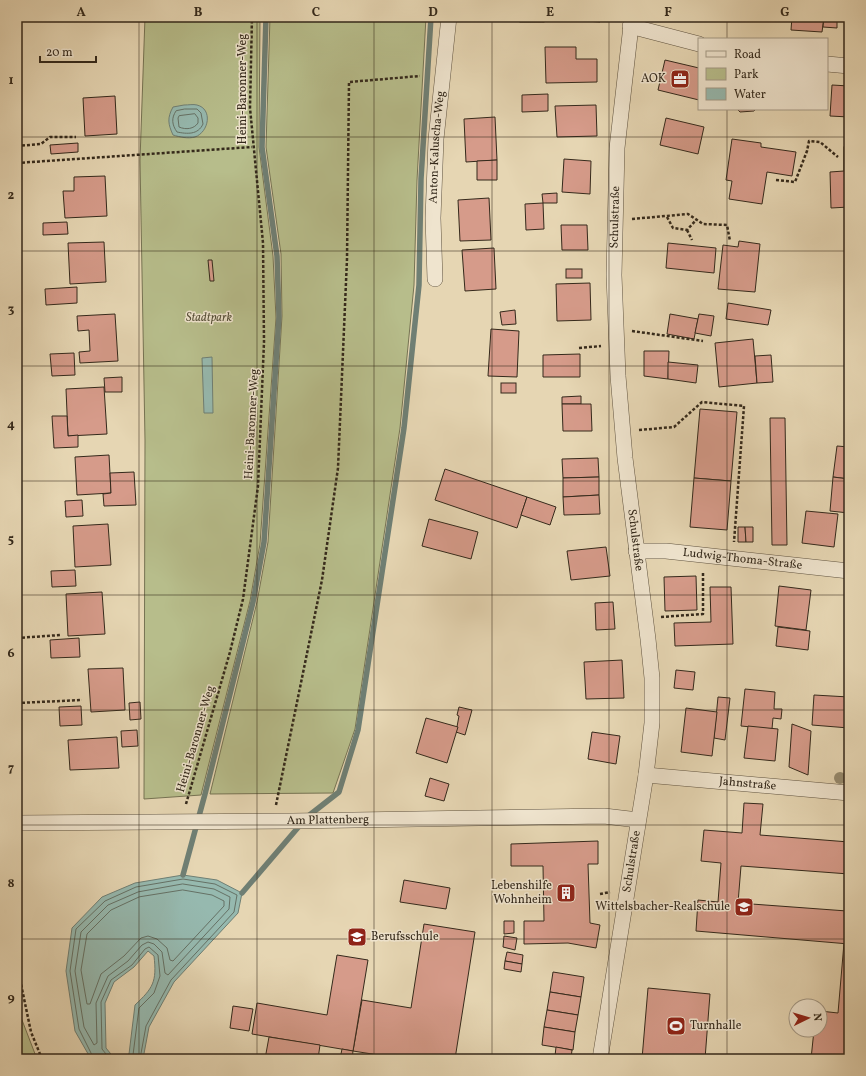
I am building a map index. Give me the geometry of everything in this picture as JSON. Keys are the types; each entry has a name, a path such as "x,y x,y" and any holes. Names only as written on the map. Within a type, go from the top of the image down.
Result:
{"street":[{"name":"Anton-Kaluscha-Weg","path":"435,278 433,218 436,139 450,17"},
{"path":"631,21 698,44"},
{"name":"Schulstraße","path":"600,1059 646,775 652,723 652,678 623,431 614,276 614,220 617,148 631,21"},
{"path":"828,64 849,66"},
{"name":"Ludwig-Thoma-Straße","path":"636,551 666,551 849,571"},
{"name":"Jahnstraße","path":"646,775 849,793"},
{"name":"Am Plattenberg","path":"17,823 317,821 604,816 638,820"}],"path":[{"name":"Heini-Baronner-Weg","path":"185,822 243,599 257,493 264,327 263,243 252,147 250,108 252,17"},
{"path":"273,821 322,580 338,468 347,259 348,82 420,76"},
{"path":"17,146 41,144 50,137 76,138"},
{"path":"776,180 795,182 807,151 809,140 820,142 838,157"},
{"path":"17,163 252,147"},
{"path":"614,220 667,217 688,214 703,224 727,225 730,241"},
{"path":"667,217 673,228 688,230"},
{"path":"688,230 696,220"},
{"path":"688,230 692,240"},
{"path":"616,328 703,341"},
{"path":"623,431 674,427 702,402 744,406 733,558"},
{"path":"646,619 704,614 703,555"},
{"path":"17,638 61,635"},
{"path":"17,703 82,700"},
{"path":"17,965 31,1032 42,1059"}],"green space":[{"name":"Stadtpark","path":"145,17 260,17 259,147 273,256 276,318 260,544 250,601 201,795 144,799 145,440 140,160"},
{"path":"270,17 426,17 417,180 414,285 400,428 355,729 333,793 210,794 257,602 268,542 282,316 281,254 266,147"},
{"path":"17,1007 37,1059 17,1059"}],"water":[{"path":"195,105 202,107 207,116 206,126 200,134 192,138 173,135 170,128 169,118 173,107"},
{"path":"212,357 213,413 204,413 202,358"},
{"path":"183,875 217,880 242,893 238,913 174,982 149,1027 143,1059 119,1059 129,1054 135,1005 146,994 152,984 155,972 154,956 148,951 134,967 114,982 105,1003 106,1048 115,1059 91,1059 75,1031 66,971 72,928 102,897 135,883"}],"building":[{"path":"54,17 77,17 77,18 55,19"},
{"path":"520,17 544,17 544,22 520,22"},
{"path":"572,17 601,17 600,22 572,20"},
{"path":"792,17 824,17 822,32 791,30"},
{"path":"824,17 837,17 837,28 823,27"},
{"path":"545,47 576,47 576,59 597,59 597,82 546,83"},
{"name":"AOK","path":"665,60 698,68 698,100 658,90"},
{"path":"832,85 849,86 849,117 830,116"},
{"path":"548,94 548,111 522,112 522,95"},
{"path":"115,96 117,134 85,136 83,98"},
{"path":"596,105 597,136 557,137 555,106"},
{"path":"738,110 755,110 754,111 740,112"},
{"path":"495,117 497,160 466,162 464,119"},
{"path":"666,118 704,127 698,154 660,145"},
{"path":"732,139 761,143 761,147 796,152 792,176 767,172 762,204 729,199 732,181 726,180"},
{"path":"78,143 78,152 51,154 50,145"},
{"path":"844,147 849,147 849,171 844,171"},
{"path":"564,159 591,161 590,194 562,192"},
{"path":"497,160 497,180 477,180 477,161"},
{"path":"849,171 849,207 831,208 830,172"},
{"path":"105,176 107,216 65,218 63,191 74,191 74,177"},
{"path":"557,193 557,203 543,203 542,194"},
{"path":"489,198 491,240 460,241 458,200"},
{"path":"543,203 544,229 526,230 525,204"},
{"path":"67,222 68,234 43,235 43,223"},
{"path":"561,225 587,225 588,250 562,250"},
{"path":"739,241 760,244 755,292 718,289 723,245 738,247"},
{"path":"104,242 106,282 70,284 68,243"},
{"path":"668,243 716,248 714,273 666,268"},
{"path":"494,248 496,289 465,291 462,250"},
{"path":"208,260 212,260 214,281 210,281"},
{"path":"566,269 582,269 582,278 566,278"},
{"path":"590,283 591,320 557,321 556,284"},
{"path":"77,287 77,303 46,305 45,289"},
{"path":"728,303 771,310 768,325 726,319"},
{"path":"515,310 516,324 502,325 500,312"},
{"path":"115,314 118,361 80,363 79,352 90,351 89,330 78,331 77,316"},
{"path":"670,314 698,319 694,339 667,334"},
{"path":"699,314 714,316 711,336 695,333"},
{"path":"491,329 519,331 517,377 488,376"},
{"path":"753,339 757,383 719,387 715,343"},
{"path":"644,351 669,351 668,379 644,376"},
{"path":"74,353 75,375 52,376 50,354"},
{"path":"580,354 580,377 543,377 543,355"},
{"path":"771,355 773,382 757,383 755,356"},
{"path":"668,362 698,365 696,383 668,379"},
{"path":"122,377 122,392 105,392 104,378"},
{"path":"501,383 516,383 516,393 501,393"},
{"path":"104,387 107,434 68,436 66,389"},
{"path":"581,396 581,404 562,404 562,397"},
{"path":"562,404 591,404 592,431 563,431"},
{"path":"700,409 737,412 731,481 694,478"},
{"path":"52,416 67,416 68,436 78,435 78,447 54,448"},
{"path":"770,418 785,418 787,545 772,545"},
{"path":"837,446 849,447 849,479 833,477"},
{"path":"109,455 111,493 77,495 75,457"},
{"path":"598,458 599,477 563,478 562,459"},
{"path":"445,469 527,497 517,528 435,500"},
{"path":"134,472 136,505 104,506 103,494 111,493 110,473"},
{"path":"599,477 599,495 563,497 563,478"},
{"path":"833,477 849,479 849,513 830,511"},
{"path":"694,478 731,481 727,530 690,527"},
{"path":"599,495 600,514 564,515 563,497"},
{"path":"527,497 556,507 550,525 521,515"},
{"path":"82,500 83,516 66,517 65,501"},
{"path":"806,511 838,514 834,547 802,543"},
{"path":"429,519 478,532 471,559 422,546"},
{"path":"108,524 111,565 75,567 73,526"},
{"path":"738,527 745,527 746,542 738,542"},
{"path":"745,527 753,527 753,542 746,542"},
{"path":"606,547 610,576 571,580 567,551"},
{"path":"75,570 76,586 52,587 51,571"},
{"path":"696,576 697,610 665,611 664,577"},
{"path":"779,586 811,590 806,630 775,626"},
{"path":"710,587 731,587 733,644 675,646 674,623 711,622"},
{"path":"102,592 105,634 68,636 66,594"},
{"path":"613,602 615,629 596,630 595,603"},
{"path":"778,627 810,631 808,650 776,646"},
{"path":"79,638 80,657 51,658 50,640"},
{"path":"622,660 624,698 586,699 584,662"},
{"path":"123,668 125,710 91,712 88,669"},
{"path":"676,670 695,672 693,690 674,688"},
{"path":"745,689 775,692 774,709 782,709 781,719 773,718 772,729 741,726"},
{"path":"814,695 849,697 849,728 812,725"},
{"path":"718,697 730,698 725,740 714,738"},
{"path":"140,702 141,719 130,720 129,703"},
{"path":"81,706 82,725 60,726 59,707"},
{"path":"459,707 472,710 465,735 456,732"},
{"path":"686,708 717,712 712,756 681,752"},
{"path":"426,718 458,727 447,763 416,753"},
{"path":"792,724 811,731 808,775 789,767"},
{"path":"748,726 778,729 775,761 744,758"},
{"path":"137,730 138,746 122,747 121,731"},
{"path":"592,732 620,736 616,764 588,759"},
{"path":"117,737 119,768 70,770 68,740"},
{"path":"430,778 449,784 444,801 425,796"},
{"path":"744,803 763,804 760,835 849,842 849,874 741,866 738,903 847,911 849,889 849,944 696,931 698,900 718,902 721,863 701,861 704,830 742,833"},
{"name":"Lebenshilfe Wohnheim","path":"598,841 598,864 588,864 590,923 600,925 596,948 568,943 524,944 524,921 544,921 543,866 511,866 511,844"},
{"path":"404,880 450,888 446,909 400,902"},
{"path":"504,921 514,921 514,933 504,934"},
{"path":"424,924 475,932 455,1059 404,1059 353,1051 362,1000 411,1008"},
{"path":"504,936 517,938 515,950 503,947"},
{"path":"844,943 849,944 849,1059 811,1059 813,1038 828,1038 828,1012 838,1013"},
{"path":"507,952 523,955 522,964 505,961"},
{"path":"337,955 368,960 353,1051 252,1034 257,1003 327,1015"},
{"path":"505,961 522,964 521,972 504,969"},
{"path":"553,972 584,977 581,997 550,992"},
{"name":"Turnhalle","path":"648,988 710,994 705,1059 642,1059"},
{"path":"550,992 581,997 578,1015 547,1010"},
{"path":"233,1006 253,1009 249,1031 230,1028"},
{"path":"547,1010 578,1015 575,1032 544,1027"},
{"path":"544,1027 575,1032 573,1050 542,1045"},
{"path":"269,1037 320,1045 318,1059 265,1059"},
{"path":"556,1047 572,1050 571,1058 555,1056"},
{"path":"342,1049 353,1051 352,1059 340,1059"},
{"path":"555,1056 571,1058 571,1059 554,1059"}],"waterway":[{"path":"183,875 253,602 264,542 279,317 277,256 262,147 266,17"},
{"path":"242,893 307,817 339,792 358,730 404,428 419,285 421,179 431,17"}],"place":[{"name":"AOK","path":"680,79"},
{"name":"Lebenshilfe Wohnheim","path":"566,893"},
{"name":"Wittelsbacher-Realschule","path":"744,907"},
{"name":"Berufsschule","path":"357,937"},
{"name":"Turnhalle","path":"676,1026"}]}
